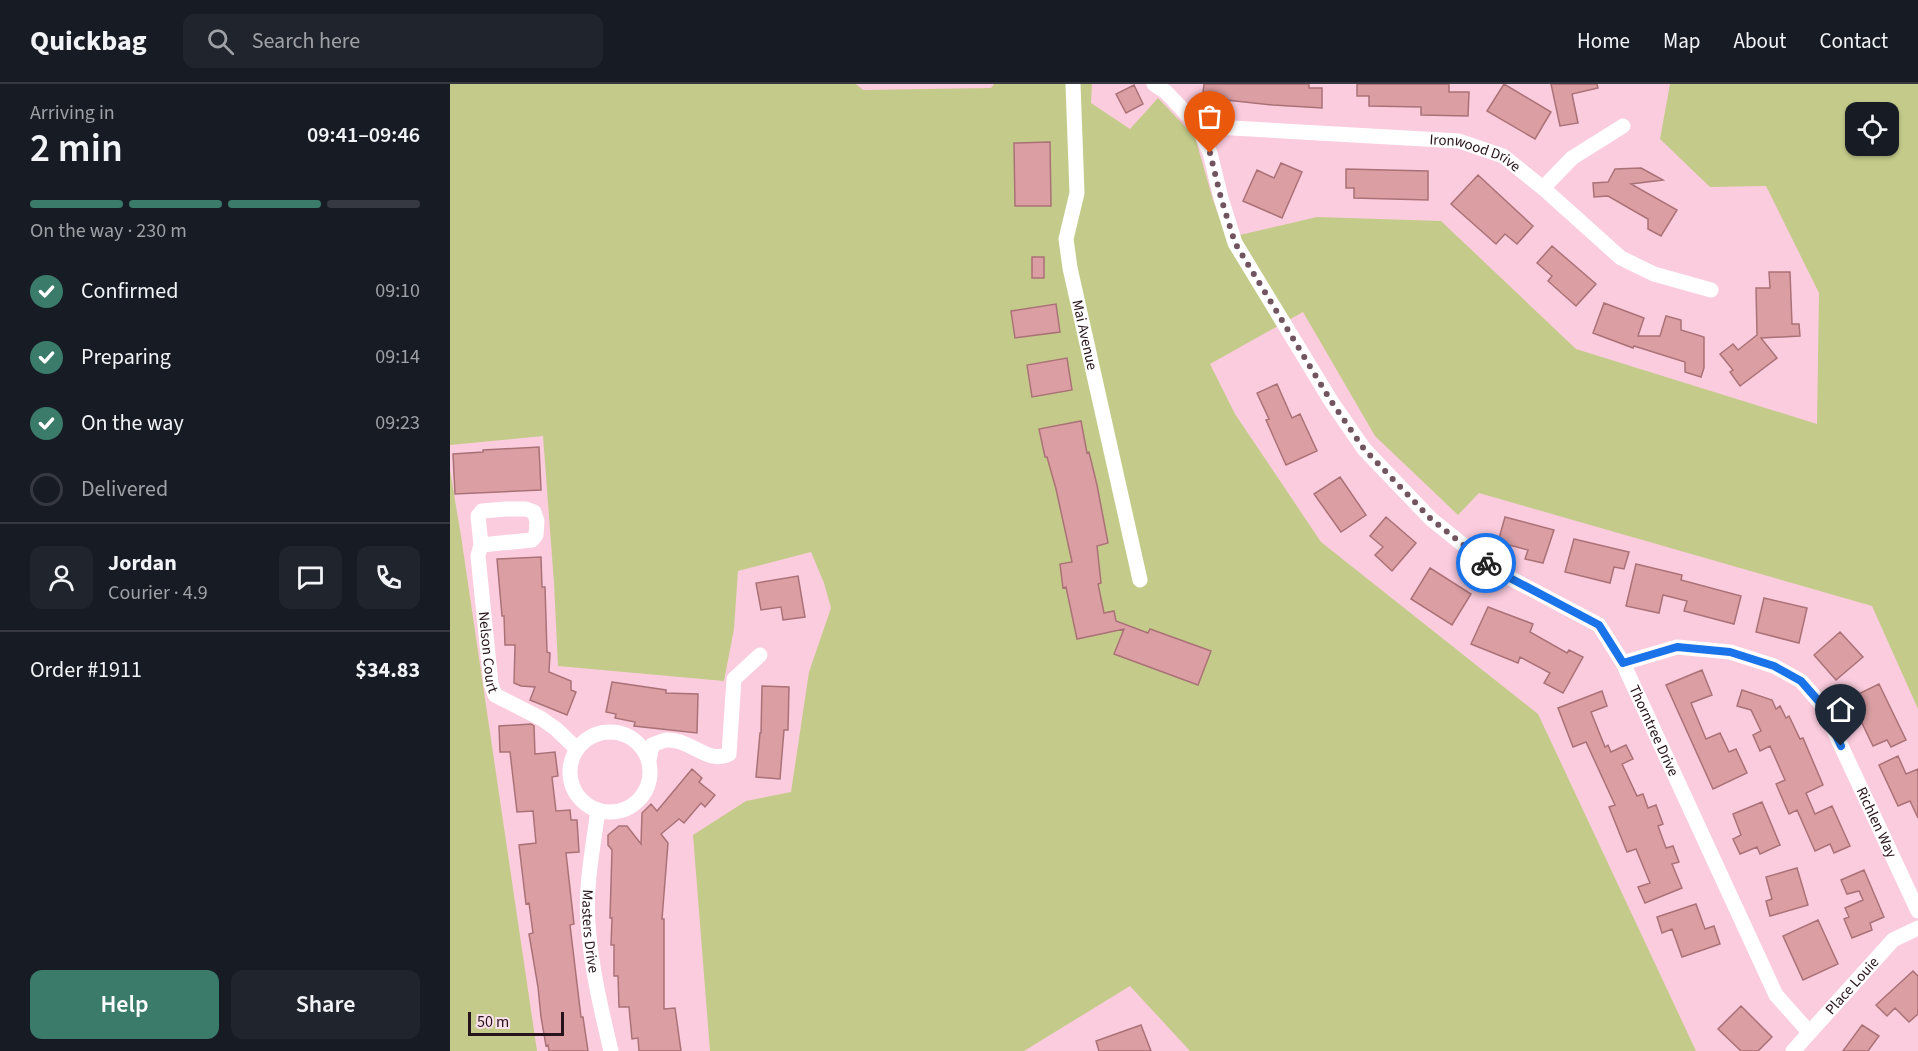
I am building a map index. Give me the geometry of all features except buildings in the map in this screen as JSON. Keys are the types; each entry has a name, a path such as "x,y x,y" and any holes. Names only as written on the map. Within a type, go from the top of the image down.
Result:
{"street":[{"name":"Mai Avenue","path":"1073,84 1077,193 1066,239 1070,268 1140,580"},
{"name":"Thorntree Drive","path":"1154,84 1198,126 1210,153 1235,243 1331,401 1364,449 1431,519 1493,569 1599,625 1623,663 1776,994 1809,1032"},
{"name":"Ironwood Drive","path":"1198,126 1459,141 1503,156 1622,258 1654,274 1711,290"},
{"path":"1543,188 1572,158 1623,126"},
{"name":"Nelson Court","path":"481,544 478,555 491,684 495,695 542,719 578,749"},
{"name":"Richlen Way","path":"1623,663 1677,647 1730,652 1774,666 1801,681 1822,705 1918,911"},
{"path":"649,760 652,745 666,740 695,747 711,756 722,757 729,753 734,679 760,655"},
{"path":"610,732 623,734 643,749 649,760 651,772 649,785 643,796 623,810 610,812 598,810 578,796 572,784 570,772 572,760 586,740 598,734 610,732"},
{"name":"Masters Drive","path":"598,810 588,883 588,924 596,991 611,1051"},
{"name":"Place Louie","path":"1793,1051 1893,940 1918,928"}],"green space":[{"path":"450,84 856,84 863,90 991,88 994,84 1092,84 1091,103 1130,129 1158,98 1195,137 1213,200 1227,238 1317,217 1441,221 1576,349 1817,424 1819,293 1766,186 1710,187 1660,139 1670,84 1918,84 1918,709 1872,606 1479,493 1458,515 1375,436 1303,312 1210,364 1235,414 1321,542 1538,714 1696,1051 1190,1051 1130,986 1024,1051 710,1051 693,835 746,801 791,792 809,672 831,608 824,583 811,552 738,571 734,629 724,681 558,666 543,436 450,445"},
{"path":"450,470 461,536 537,1051 450,1051"}],"way so far":[{"path":"1210,153 1235,243 1331,401 1364,449 1431,519 1486,563"}],"route":[{"path":"1486,563 1493,569 1599,625 1623,663 1677,647 1730,652 1774,666 1801,681 1822,705 1841,746"}]}
